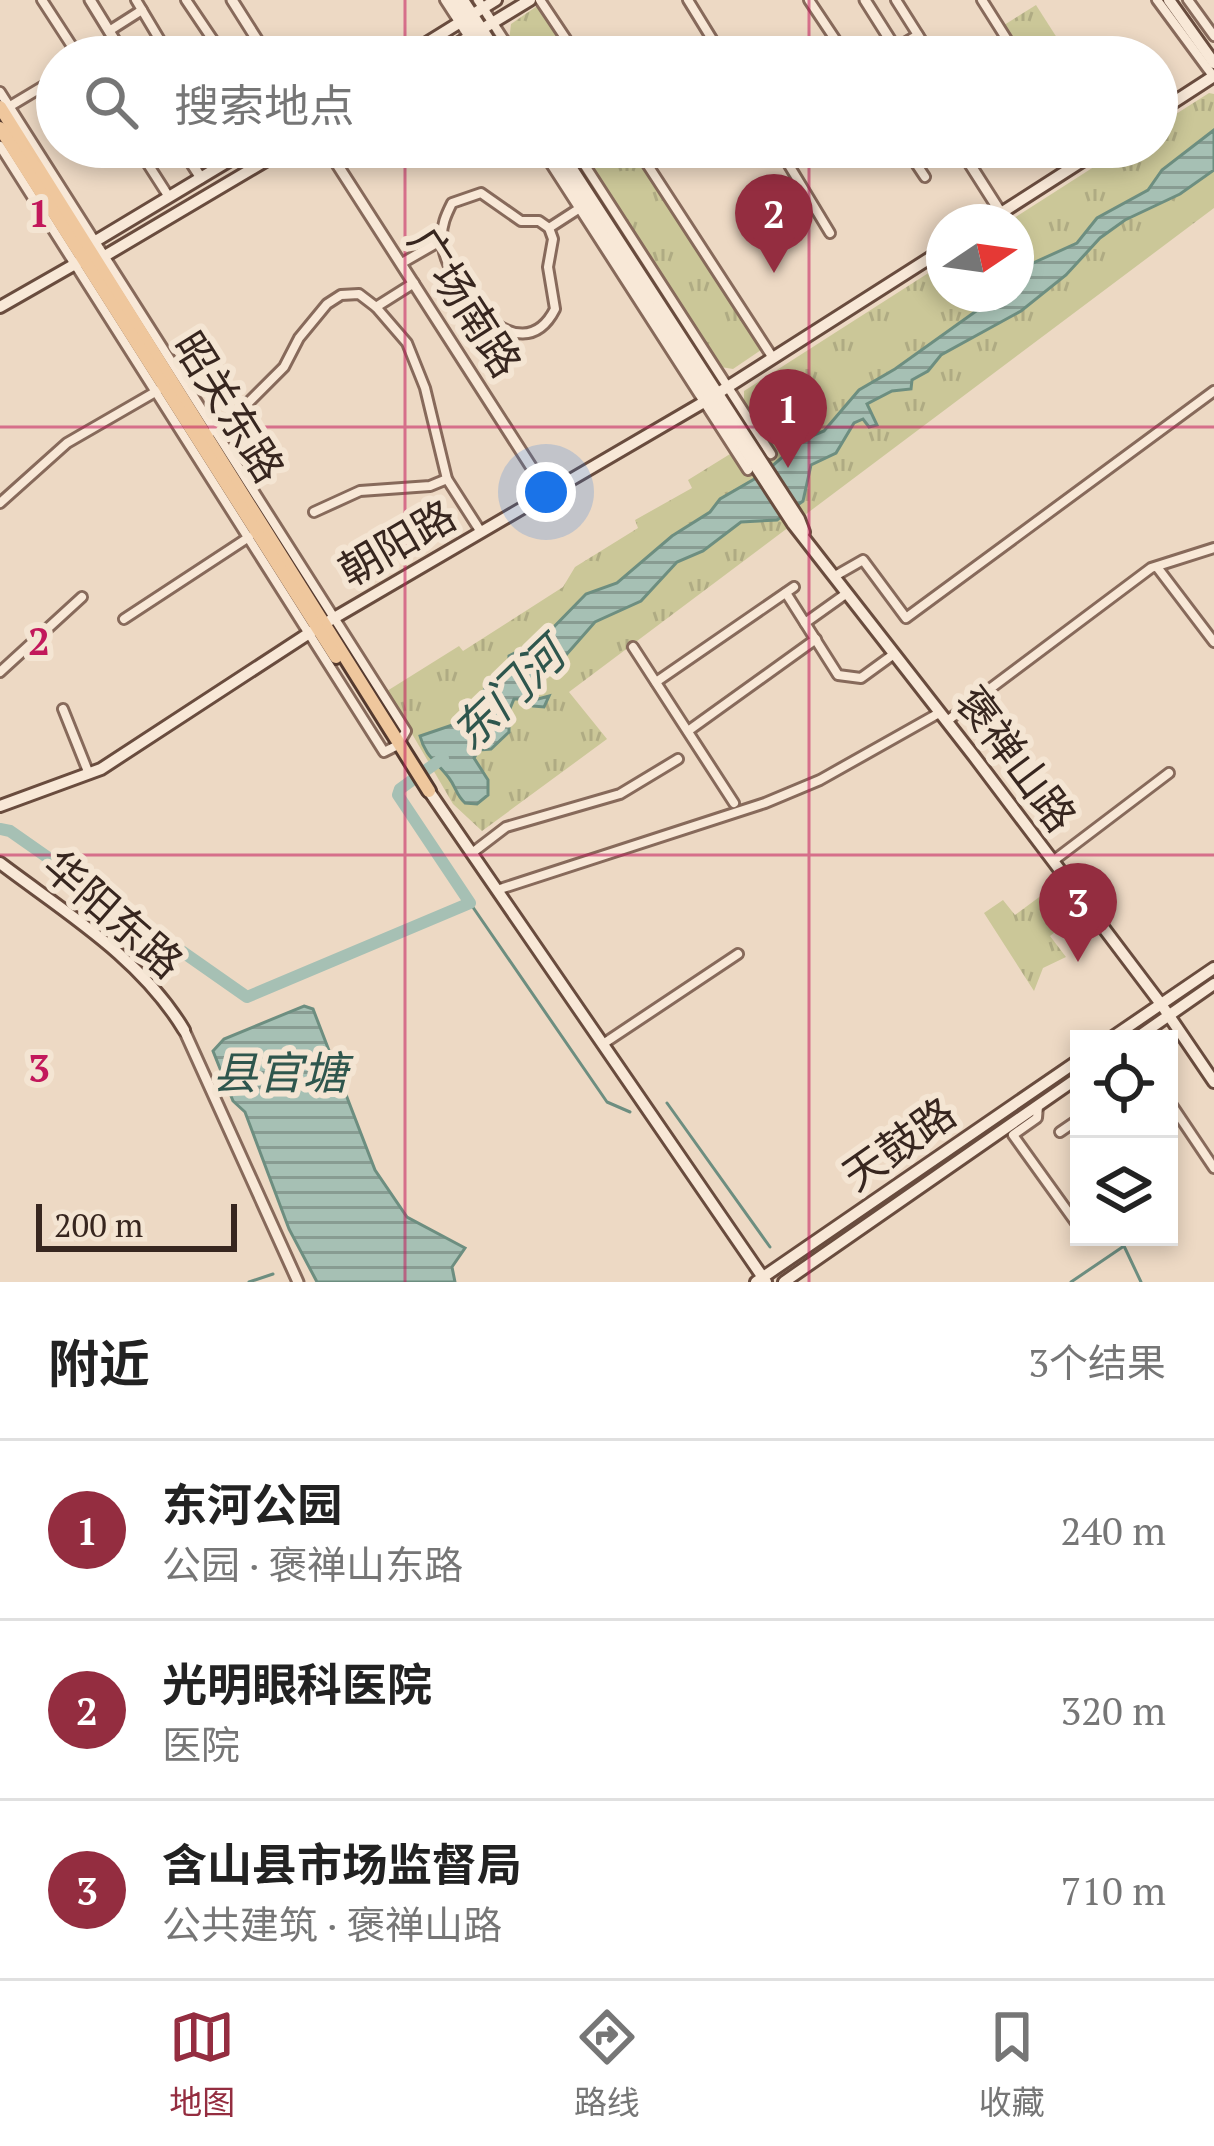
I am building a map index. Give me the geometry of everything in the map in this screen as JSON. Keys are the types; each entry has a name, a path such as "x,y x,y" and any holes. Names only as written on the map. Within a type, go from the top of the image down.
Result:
{"main road":[{"path":"449,0 472,13"},
{"path":"463,0 480,36"},
{"path":"436,36 496,0"},
{"path":"471,36 530,0"},
{"path":"1173,0 1214,52"},
{"path":"1173,0 1214,63"},
{"path":"479,31 483,36"},
{"path":"1178,99 1214,76"},
{"name":"昭关东路","path":"4,109 38,177"},
{"name":"昭关东路","path":"0,128 91,254 165,386 398,746 762,1281"},
{"path":"91,254 213,168"},
{"path":"0,307 250,168"},
{"path":"559,168 585,204"},
{"path":"568,168 585,204"},
{"path":"1014,204 1071,168"},
{"name":"褒禅山路","path":"585,204 715,395 758,472 1161,1004 1214,1082"},
{"name":"朝阳路","path":"0,806 89,774 321,626 715,395 926,260"},
{"name":"昭关东路","path":"165,386 211,432 257,532"},
{"name":"华阳东路","path":"0,862 122,956 168,1004 184,1030"},
{"path":"1122,1030 1214,968"},
{"path":"1148,1030 1214,984"},
{"name":"天鼓路","path":"762,1281 1070,1066"},
{"name":"天鼓路","path":"784,1282 1070,1083"}],"street":[{"path":"42,0 65,36"},
{"path":"90,0 112,36 142,10"},
{"path":"136,0 157,36"},
{"path":"186,0 210,36"},
{"path":"232,0 255,36"},
{"path":"540,0 564,36"},
{"path":"688,0 710,36"},
{"path":"809,0 833,36"},
{"path":"865,0 887,36"},
{"path":"896,0 918,34"},
{"path":"982,0 1005,36"},
{"path":"1157,0 1214,76"},
{"path":"1188,0 1214,36"},
{"path":"472,13 486,36"},
{"path":"0,92 4,109 36,90"},
{"path":"0,146 38,177 211,432 321,626"},
{"path":"150,168 169,197"},
{"path":"194,168 200,178"},
{"name":"广场南路","path":"340,168 548,493"},
{"path":"585,168 758,472"},
{"path":"650,168 773,358"},
{"path":"791,168 830,233"},
{"path":"919,168 925,177"},
{"path":"972,168 994,204"},
{"path":"481,193 521,221 539,221 549,228 553,239 548,267 556,309 544,323 522,333 503,329 481,315 450,269 442,240 444,220 452,203 481,193"},
{"path":"549,228 585,204"},
{"path":"402,263 442,240"},
{"path":"376,307 414,283"},
{"path":"211,432 232,419 284,367 299,338 327,304 350,293 367,298 417,363 448,479 481,532"},
{"path":"0,502 67,443 165,386"},
{"path":"835,576 862,560 906,618 1214,391"},
{"path":"715,395 771,454"},
{"path":"314,512 360,491 430,486 448,479"},
{"path":"124,619 257,532"},
{"path":"497,890 765,803 820,780 944,716 1157,568 1214,548"},
{"path":"1157,568 1214,642"},
{"path":"656,682 790,590 838,675 845,679 868,675 894,654"},
{"path":"805,623 847,593"},
{"path":"0,672 82,597"},
{"path":"688,731 816,639"},
{"path":"633,647 734,802"},
{"path":"63,709 89,774"},
{"path":"472,853 506,827 620,794 678,759"},
{"path":"1053,861 1169,773"},
{"path":"603,1045 738,955"},
{"name":"华阳东路","path":"184,1030 298,1282"},
{"path":"1038,1106 1036,1118 1013,1135 1070,1214"},
{"path":"1178,1114 1214,1168"},
{"path":"1060,1132 1070,1125"}],"green space":[{"path":"1036,5 1056,36 1007,36 1001,27"},
{"path":"537,6 556,36 510,36 511,24"},
{"path":"1214,94 1214,208 569,692 607,739 482,831 453,804 387,691 459,646 463,651 563,587 575,567 638,528 635,520 692,488 688,480 764,433 744,404 744,391 926,275 926,312 1034,312 1034,205 1092,168 1178,168 1178,113"},
{"path":"592,168 643,168 761,350 733,369 721,367"},
{"path":"1042,895 1065,924 1050,936 1066,957 1043,968 1034,991 984,913 1003,900 1015,915"}],"water":[{"path":"1214,130 1214,170 1100,238 1034,301 1034,263 1077,243 1097,218 1148,190 1165,168 1178,168 1178,158"},
{"path":"975,312 1019,312 941,355 928,371 912,380 911,389 892,391 867,404 877,425 869,427 863,419 854,423 836,453 811,465 803,501 777,520 741,522 703,551 677,562 641,601 595,622 559,663 537,670 531,692 538,699 549,696 544,707 514,699 509,732 474,758 488,780 488,795 477,804 465,803 420,736 476,717 486,684 500,682 509,656 542,639 586,594 617,583 672,536 710,512 720,499 763,474 802,440 824,431 859,390"},
{"name":"县官塘","path":"304,1006 313,1009 375,1170 407,1217 465,1248 452,1267 455,1282 317,1282 289,1229 245,1112 233,1101 213,1051 224,1039"}],"waterway":[{"name":"东门河","path":"0,829 10,831 247,997 470,903 398,795 443,758"},
{"path":"470,903 607,1102 630,1112"},
{"path":"667,1103 770,1247"},
{"path":"1071,1282 1124,1246 1141,1282"},
{"path":"249,1282 273,1274"}],"place":[{"name":"光明眼科医院","path":"774,273"},
{"name":"东河公园","path":"788,468"},
{"name":"含山县市场监督局","path":"1078,962"}]}
